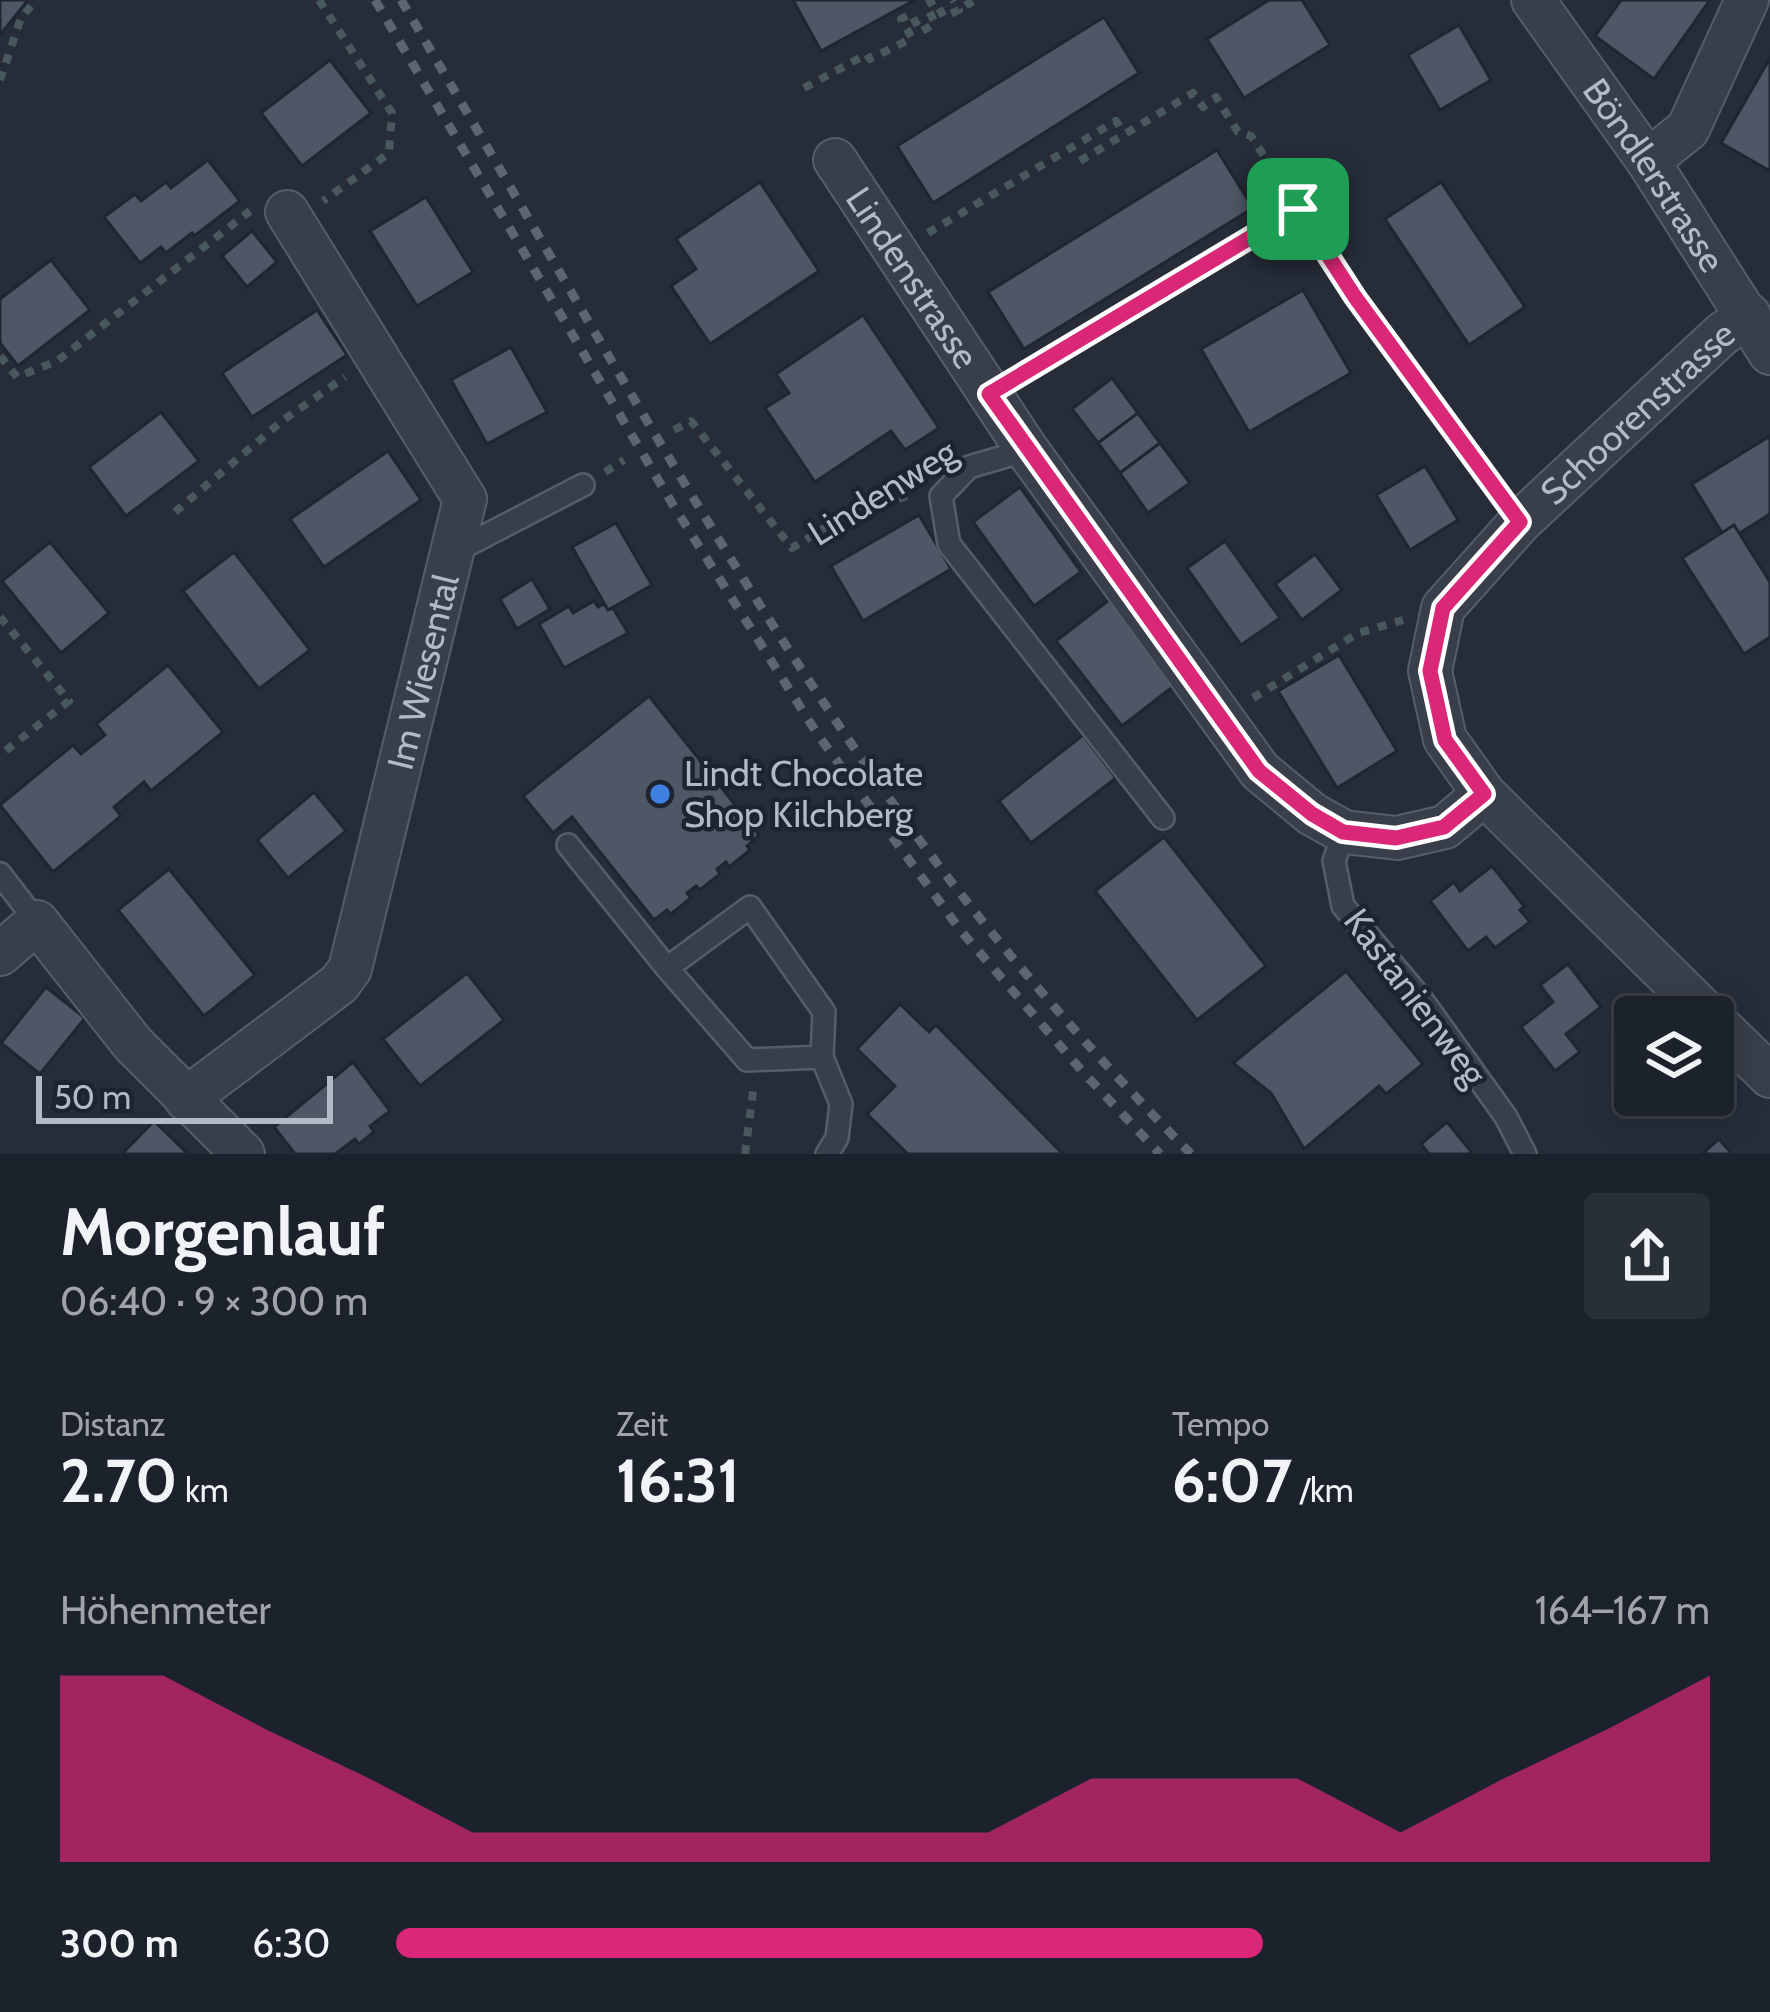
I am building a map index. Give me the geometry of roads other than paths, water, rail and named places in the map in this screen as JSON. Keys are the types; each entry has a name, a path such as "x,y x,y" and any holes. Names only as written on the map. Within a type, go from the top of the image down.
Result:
{"street":[{"name":"Böndlerstrasse","path":"1533,0 1648,161 1770,353"},
{"path":"1648,161 1688,129 1747,0"},
{"name":"Lindenstrasse","path":"835,160 1027,450 1259,771 1312,814 1343,832 1396,838 1444,827 1484,794"},
{"name":"Im Wiesental","path":"186,1100 339,984 350,969 465,499 290,217"},
{"name":"Schoorenstrasse","path":"1484,794 1445,740 1430,671 1443,608 1520,522 1722,334 1749,315"},
{"path":"1484,794 1690,996"},
{"path":"0,954 37,922 134,1044 243,1154"},
{"path":"1734,1040 1770,1076"}],"lane":[{"path":"1027,450 969,467 941,496 949,544 1163,818"},
{"path":"452,553 583,485"},
{"name":"Kastanienweg","path":"1343,832 1334,861 1343,907 1420,997 1506,1118 1525,1154"},
{"path":"568,845 746,1060 822,1057"},
{"path":"0,874 37,922"},
{"path":"667,968 750,907 824,1012 822,1057 841,1104 836,1138 827,1154"}],"railway":[{"path":"375,0 673,505 818,735 961,931 1160,1154"},
{"path":"401,0 692,496 880,785 1028,976 1191,1154"}],"place":[{"name":"Lindt Chocolate Shop Kilchberg","path":"660,794"}]}
